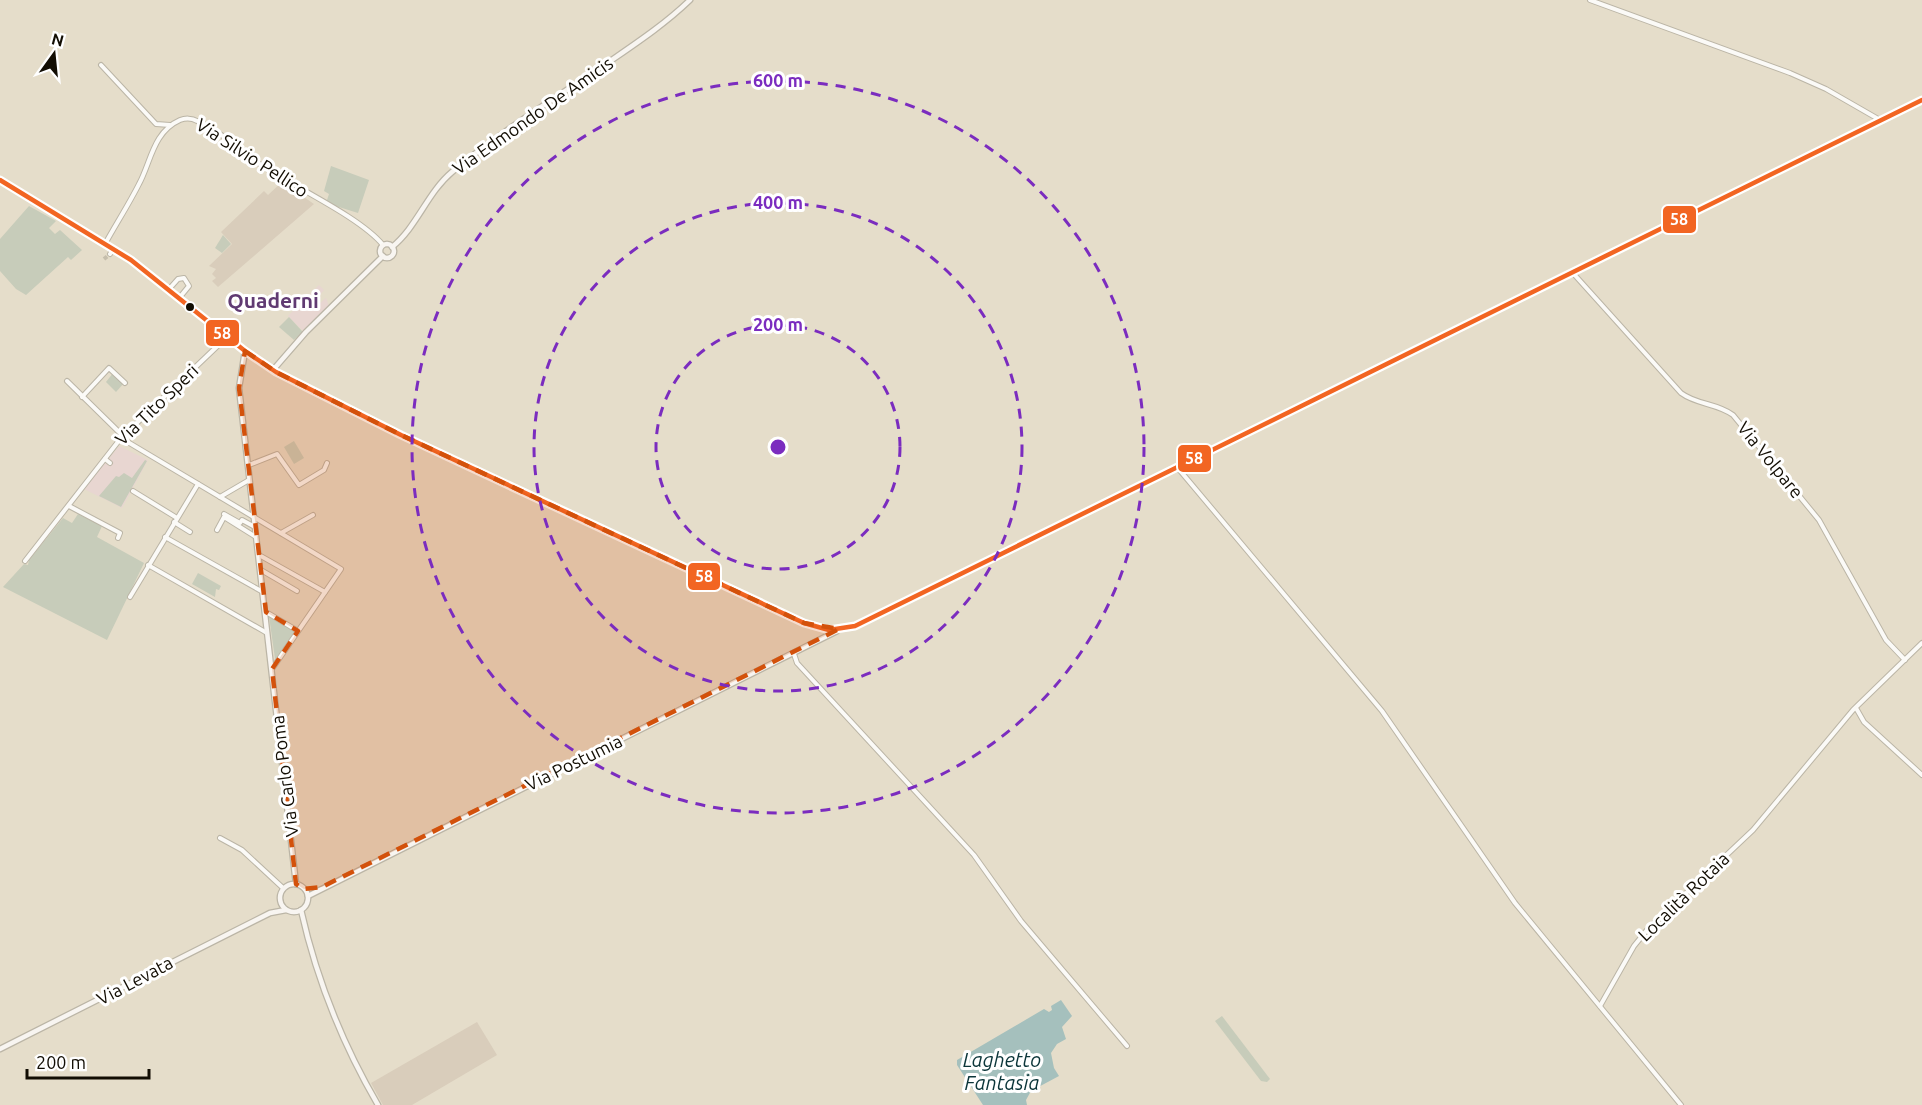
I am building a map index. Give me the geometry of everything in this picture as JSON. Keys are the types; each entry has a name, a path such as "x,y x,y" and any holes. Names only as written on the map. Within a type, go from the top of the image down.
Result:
{"main road":[{"name":"Via Edmondo De Amicis","path":"383,256 391,256 392,247 404,236 439,185 452,172 508,130 663,25 690,0"},
{"path":"0,180 114,249 170,288 245,351 273,370 414,441 804,623 823,629 839,629 855,626 1922,100"},
{"path":"273,370 306,332 383,256 380,251 383,245 392,247"},
{"name":"Via Carlo Poma","path":"245,351 239,388 296,884"},
{"name":"Via Postumia","path":"308,896 322,887 794,654 839,629"},
{"path":"301,910 286,910 280,903 283,888 296,884 304,889 308,896 301,910 303,922 333,1012 378,1105"},
{"path":"304,889 322,887"},
{"name":"Via Levata","path":"270,913 280,903"},
{"name":"Via Levata","path":"0,1049 270,913 286,910"}],"street":[{"path":"1590,0 1790,73 1826,89 1880,120"},
{"path":"101,65 156,124 159,134"},
{"name":"Via Silvio Pellico","path":"105,244 141,181 149,154 159,134 186,119 203,123 261,165 376,237 383,245"},
{"path":"156,124 172,125"},
{"path":"164,126 166,132"},
{"path":"159,134 164,126"},
{"path":"110,254 114,249"},
{"name":"Via Volpare","path":"1572,272 1682,393 1688,398 1725,409 1734,415 1819,520 1886,640 1905,660"},
{"path":"170,288 178,279 184,278 189,286 180,297"},
{"name":"Via Tito Speri","path":"25,561 122,437 175,390 228,336"},
{"path":"82,397 110,368 125,383"},
{"path":"68,381 122,437 341,569 272,669"},
{"path":"249,465 277,454 299,484 324,470 327,464"},
{"path":"105,459 110,463"},
{"path":"1177,467 1382,711 1515,903 1681,1105"},
{"path":"92,476 97,479"},
{"path":"220,497 250,479"},
{"path":"130,597 198,484"},
{"path":"133,491 190,532"},
{"path":"69,506 120,533 118,538"},
{"path":"224,514 240,524 242,520 256,527"},
{"path":"281,533 313,515"},
{"path":"217,530 224,518 257,537"},
{"path":"165,537 263,592"},
{"path":"259,555 325,592"},
{"path":"148,565 268,633"},
{"path":"261,570 297,591"},
{"path":"266,612 298,631"},
{"path":"1922,643 1856,707 1864,722 1922,776"},
{"path":"794,654 797,663 974,855 1016,914 1127,1046"},
{"name":"Località Rotaia","path":"1600,1006 1634,946 1647,930 1741,842 1856,707"},
{"path":"220,838 242,850 283,888"}],"highlighted area":[{"path":"245,351 276,372 401,435 804,623 839,629 322,887 304,889 296,884 272,669 298,631 266,612 239,388"}],"shaded area":[{"path":"282,182 314,204 218,287 212,281 216,278 212,274 216,269 209,266 232,244 221,232 264,191 268,195"},
{"path":"319,285 324,290 316,300 320,303 326,298 329,306 304,332 288,316"},
{"path":"119,446 148,460 122,508 84,489"},
{"path":"477,1022 497,1055 412,1105 383,1105 371,1083"}],"green space":[{"path":"331,166 369,180 358,213 326,203 329,194 324,191"},
{"path":"29,206 56,221 49,228 55,234 60,230 82,250 71,260 68,257 26,295 16,289 0,271 0,239"},
{"path":"223,235 231,244 222,253 215,248"},
{"path":"289,317 303,332 294,340 279,327"},
{"path":"113,373 124,383 116,392 106,382"},
{"path":"294,441 304,458 294,464 284,447"},
{"path":"145,460 147,461 121,507 99,496 116,476 119,477 124,473 132,478"},
{"path":"78,514 102,526 97,537 144,563 107,640 3,587 24,564 28,565 29,560 63,518 72,523"},
{"path":"198,573 221,586 219,590 216,589 215,597 192,584"},
{"path":"269,616 296,632 275,659"},
{"path":"1222,1016 1270,1079 1267,1082 1261,1081 1215,1021"}],"water":[{"name":"Laghetto Fantasia","path":"1061,1000 1072,1016 1062,1027 1066,1039 1057,1044 1051,1053 1054,1068 1059,1076 1031,1091 1026,1100 1027,1105 983,1105 957,1065 957,1060 1044,1009 1049,1012 1052,1010 1051,1006"}],"tunnel":[{"path":"104,259 110,254"}],"transit line":[{"name":"58","path":"0,180 131,260 245,351 276,372 401,435 804,623 829,630 855,626 1922,100"}],"district":[{"name":"Quaderni","path":"273,301"}]}
